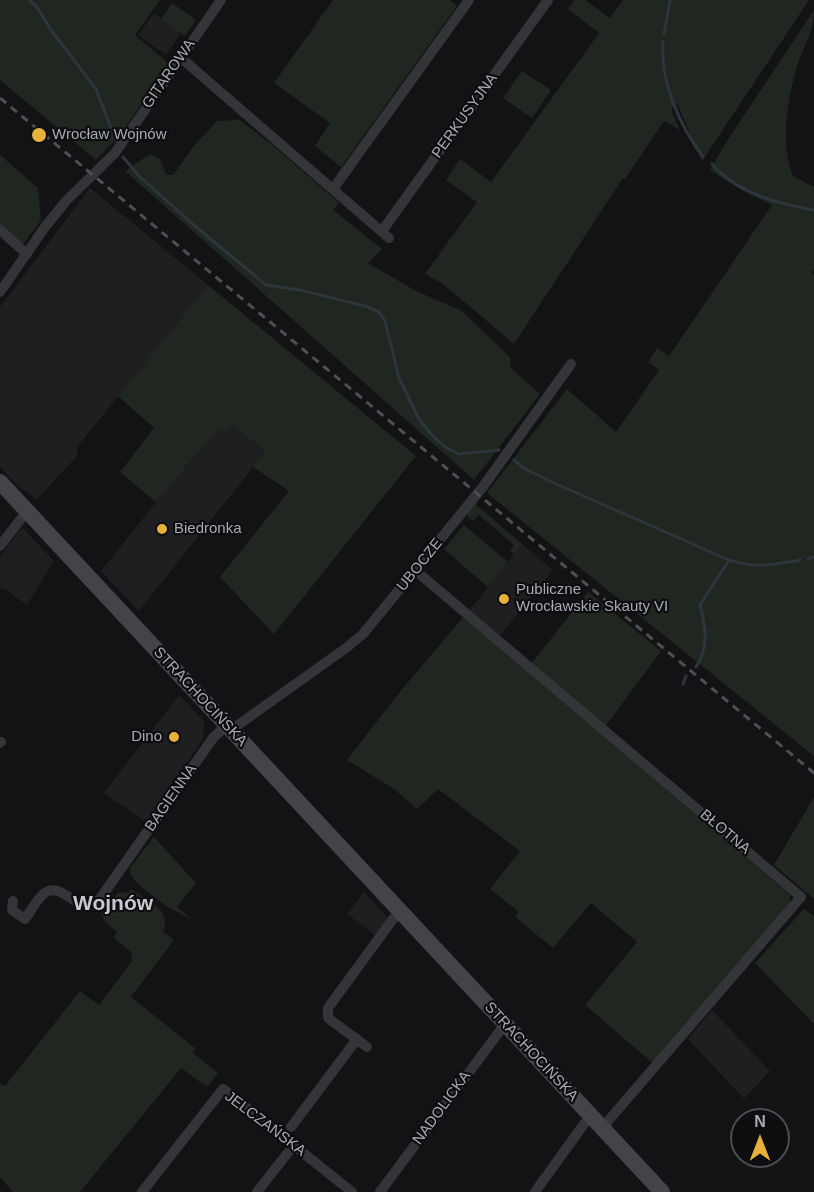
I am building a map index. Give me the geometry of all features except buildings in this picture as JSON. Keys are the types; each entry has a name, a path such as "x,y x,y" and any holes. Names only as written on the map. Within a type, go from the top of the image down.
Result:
{"main road":[{"name":"STRACHOCIŃSKA","path":"0,482 662,1192"}],"street":[{"name":"GITAROWA","path":"0,292 66,201 115,153 221,0"},
{"path":"333,189 469,0"},
{"name":"PERKUSYJNA","path":"180,57 385,235 548,0"},
{"path":"0,230 27,254"},
{"name":"UBOCZE","path":"229,728 363,634 482,488 571,364"},
{"path":"0,546 27,511"},
{"name":"BŁOTNA","path":"416,571 801,897 597,1122 584,1124 535,1192"},
{"name":"BAGIENNA","path":"13,901 12,910 26,919 44,892 51,889 57,889 81,904 92,905 103,897 213,738 229,728"},
{"path":"367,1047 328,1018 328,1008 401,912"},
{"name":"NADOLICKA","path":"380,1192 505,1024"},
{"path":"291,1127 357,1040"},
{"name":"JELCZAŃSKA","path":"142,1192 223,1089 352,1192"},
{"path":"257,1192 294,1145"}],"shaded area":[{"path":"0,0 160,0 135,35 169,64 120,135 96,160 0,80"},
{"path":"333,0 450,0 457,6 341,167 315,146 330,123 274,83"},
{"path":"574,0 585,0 610,18 623,0 809,0 702,161 677,103 671,110 680,130 664,121 625,179 623,178 514,344 443,284 425,274 477,202 446,180 460,159 491,182 599,33 568,9"},
{"path":"172,3 196,20 185,36 161,19"},
{"path":"814,10 810,33 790,94 786,136 793,176 814,187 814,269 812,273 814,275 814,756 487,493 567,389 616,432 659,370 648,362 657,348 669,356 772,205 710,170"},
{"path":"154,13 181,33 166,55 138,35"},
{"path":"522,71 551,90 532,118 503,98"},
{"path":"240,120 339,203 333,210 382,249 368,263 416,291 462,311 510,357 511,368 540,394 474,480 125,171 150,154 160,159 166,175 173,175 193,147 217,121"},
{"path":"0,155 38,188 41,220 22,246 0,225"},
{"path":"90,188 208,285 77,447 77,456 37,499 19,487 0,467 0,307"},
{"path":"208,285 416,456 274,634 220,577 289,491 253,467 265,452 232,424 225,431 220,427 156,502 120,472 154,428 118,396"},
{"path":"232,424 265,452 139,611 101,571 220,427"},
{"path":"475,504 522,544 514,554 510,551 514,545 479,515 473,521 470,517 469,519 467,514"},
{"path":"464,525 508,562 488,587 444,549"},
{"path":"22,527 54,561 27,605 5,589 0,588 0,557"},
{"name":"Publiczne Wrocławskie Skauty VI","path":"522,544 553,570 499,637 469,611"},
{"path":"588,592 661,651 605,727 531,664"},
{"path":"464,616 790,895 790,903 653,1063 585,1005 637,942 591,903 553,948 515,917 519,912 490,889 520,851 438,789 417,809 394,789 347,760 399,693"},
{"path":"179,695 204,721 203,739 146,822 104,793"},
{"path":"814,797 814,899 774,865"},
{"path":"154,837 196,883 177,907 191,918 178,913 160,901 131,876 130,868"},
{"path":"131,889 156,906 164,918 163,932 174,940 131,997 196,1049 193,1053 218,1073 207,1087 181,1068 80,1192 13,1192 0,1177 0,1084 5,1086 80,991 99,1005 132,961 131,952 114,938 117,932 106,923 101,914 107,900 110,902 118,893 129,892"},
{"path":"364,892 389,919 376,936 347,914"},
{"path":"804,909 814,916 814,1024 755,963"},
{"path":"712,1010 770,1071 744,1099 688,1039"}],"waterway":[{"path":"29,0 37,7 51,30 96,89 116,141"},
{"path":"664,34 670,0"},
{"path":"663,42 665,72 673,103 679,118 703,157"},
{"path":"123,157 139,176 266,285 300,290 365,306 379,312 385,321 399,378 419,419 431,434 445,447 459,454 499,450"},
{"path":"712,164 733,183 759,196 814,210"},
{"path":"514,460 525,469 554,483 729,560 756,565 772,565 800,560"},
{"path":"808,559 814,557"},
{"path":"696,667 705,645 704,622 700,605 729,560"},
{"path":"683,684 686,676"}],"railway":[{"path":"0,98 814,773"}],"place":[{"name":"Wrocław Wojnów","path":"39,135"},
{"name":"Biedronka","path":"162,529"},
{"name":"Publiczne Wrocławskie Skauty VI","path":"504,599"},
{"name":"Dino","path":"174,737"}],"district":[{"name":"Wojnów","path":"113,904"}]}
